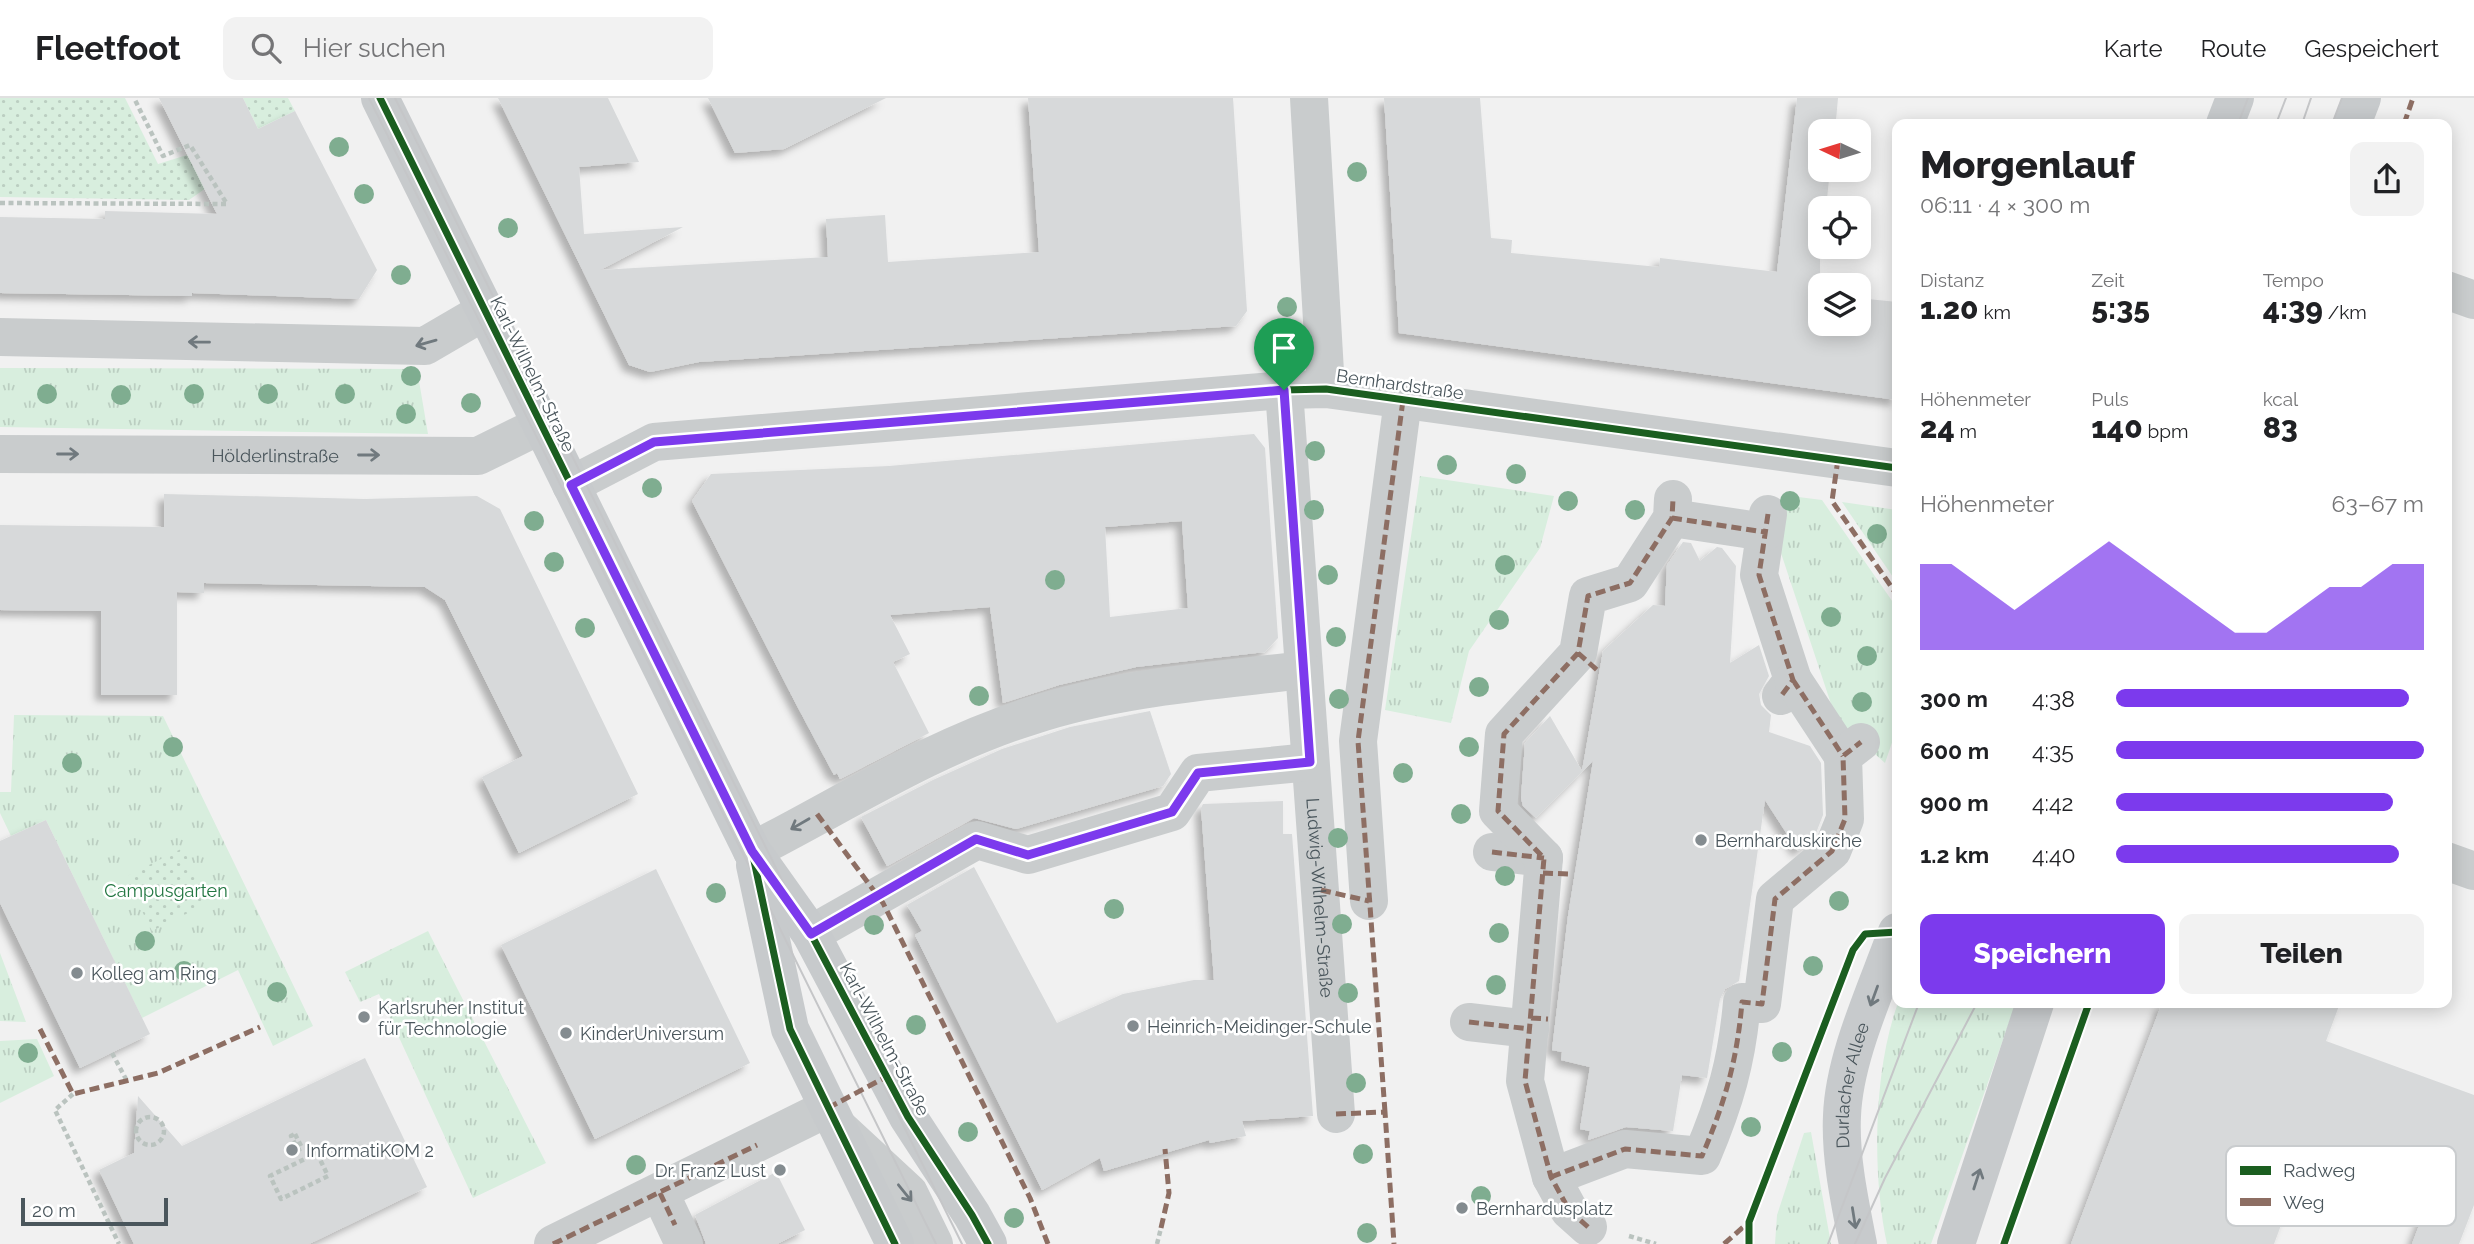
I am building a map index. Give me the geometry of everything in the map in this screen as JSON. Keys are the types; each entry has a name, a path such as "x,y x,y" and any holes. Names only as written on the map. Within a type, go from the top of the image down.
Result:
{"main road":[{"name":"Karl-Wilhelm-Straße","path":"380,98 752,851 811,934 908,1117 972,1214 988,1244"},
{"path":"2227,119 2235,98"},
{"path":"2354,119 2362,98"},
{"name":"Karl-Wilhelm-Straße","path":"752,851 790,1029 895,1244"},
{"name":"Durlacher Allee","path":"1858,1244 1843,1151 1842,1116 1858,1042 1892,946"},
{"path":"1956,1244 2033,1008"}],"street":[{"path":"1309,98 1326,389"},
{"path":"2452,292 2474,300"},
{"path":"0,337 425,346 485,311"},
{"name":"Bernhardstraße","path":"571,485 654,442 1284,390 1326,389 1892,467"},
{"name":"Ludwig-Wilhelm-Straße","path":"1284,390 1336,1115"},
{"path":"1369,901 1358,741 1404,400"},
{"name":"Hölderlinstraße","path":"0,454 478,456 541,425"},
{"path":"1551,1177 1625,1149 1702,1156 1725,1100 1738,1043 1742,1002 1762,1004 1775,899 1832,851 1845,819 1852,749 1787,688 1759,575 1767,523 1672,508 1629,583 1588,596 1588,661 1504,734 1498,811 1552,868 1536,1022 1525,1081 1551,1177 1569,1210 1588,1227"},
{"path":"752,851 848,797 1030,716 1139,689 1304,670"},
{"path":"811,934 976,839 1028,855 1172,812 1198,773 1310,762"},
{"path":"1493,852 1552,868"},
{"path":"2452,863 2474,871"},
{"path":"1469,1023 1536,1022"},
{"path":"553,1244 673,1221 757,1145 834,1118 909,1194 934,1244"}],"path":[{"path":"0,203 227,204 190,145 163,156 134,98"},
{"path":"112,1053 127,1081"},
{"path":"73,1094 55,1110 119,1244"},
{"path":"148,1117 157,1119 165,1130 162,1140 154,1146 143,1144 136,1135 138,1124 148,1117"},
{"path":"317,1153 328,1176 281,1199 270,1176 317,1153"},
{"path":"1157,1244 1161,1228"},
{"path":"1646,1240 1656,1244"}],"green space":[{"path":"0,98 125,98 158,164 187,155 206,188 189,200 0,197"},
{"path":"243,98 288,98 295,111 258,129"},
{"path":"0,368 417,369 428,434 0,427"},
{"path":"1420,476 1554,496 1540,548 1469,651 1451,723 1385,710"},
{"path":"1783,495 1822,500 1892,601 1892,743 1885,763 1836,719 1777,541"},
{"path":"1842,502 1892,509 1892,576"},
{"path":"14,715 163,716 313,1026 273,1046 238,970 142,1018 46,820 11,836 0,813 0,792 11,792"},
{"name":"Campusgarten","path":"183,848 208,903 152,931 125,877"},
{"path":"428,931 546,1163 473,1198 379,994 360,1002 345,972"},
{"path":"0,953 26,1022 0,1021"},
{"path":"1897,1008 2014,1008 1931,1244 1887,1244 1877,1155 1880,1091"},
{"path":"37,1039 54,1076 0,1103 0,1041"},
{"path":"1811,1132 1831,1244 1775,1244 1777,1215 1804,1133"}],"building":[{"path":"159,98 243,98 258,129 295,111 377,270 359,299 192,293 192,296 0,293 0,217 105,219 105,211 217,214"},
{"path":"498,98 608,98 639,162 579,167 584,234 683,227 600,270 828,257 826,219 885,215 888,262 1039,252 1028,98 1233,98 1247,311 1236,326 699,362 650,372 629,365"},
{"path":"708,98 886,98 784,149 735,153"},
{"path":"1384,98 1480,98 1491,238 1512,240 1511,253 1659,267 1660,258 1777,272 1797,98 1838,98 1836,119 1808,119 1808,182 1829,182 1827,196 1808,196 1808,259 1820,259 1820,273 1808,273 1808,336 1871,336 1871,299 1892,301 1892,399 1399,333"},
{"path":"1254,434 1265,448 1278,638 1265,652 1136,667 1059,685 1003,703 990,607 890,615 910,654 893,662 929,733 840,779 837,773 834,775 795,702 692,501 711,474 889,466","holes":["1182,521 1188,608 1110,617 1105,527"]},
{"path":"164,494 365,499 477,496 500,509 638,794 519,853 482,777 523,756 445,600 425,587 204,583 204,593 177,592 177,695 101,695 101,611 0,610 0,525 164,527"},
{"name":"Bernharduskirche","path":"1683,542 1691,543 1700,561 1717,547 1722,548 1736,566 1730,663 1759,645 1769,676 1759,694 1761,705 1771,715 1769,732 1810,746 1821,763 1823,815 1814,838 1798,851 1765,800 1739,981 1725,989 1720,999 1707,1078 1682,1075 1673,1131 1626,1127 1588,1140 1590,1131 1580,1129 1590,1067 1561,1060 1562,1052 1552,1050 1568,916 1593,761 1536,818 1523,806 1521,798 1525,743 1550,716 1582,771 1603,651 1653,605 1665,606 1667,565"},
{"path":"1150,711 1171,774 1163,786 1016,829 974,818 887,866 861,817 1002,749 1070,727"},
{"path":"1283,801 1283,834 1292,834 1313,1116 1242,1121 1246,1136 1210,1143 1209,1140 1104,1171 1100,1158 1042,1190 915,935 922,931 907,905 974,867 1057,1023 1123,994 1194,980 1214,980 1201,808 1203,804"},
{"name":"Kolleg am Ring","path":"46,820 150,1034 80,1068 0,903 0,841"},
{"path":"656,869 750,1063 595,1139 501,945"},
{"path":"2160,1008 2338,1008 2326,1041 2474,1095 2474,1205 2459,1244 2412,1244 2419,1226 2456,1226 2456,1146 2226,1146 2226,1226 2281,1226 2274,1244 2071,1244"},
{"name":"InformatiKOM 2","path":"365,1058 427,1187 309,1244 134,1244 99,1170 134,1153 138,1096 182,1146"},
{"path":"776,1172 805,1230 777,1244 706,1244 695,1215"}],"tram line":[{"path":"369,98 936,1244"},
{"path":"395,98 962,1244"},
{"path":"2240,119 2248,98"},
{"path":"2278,119 2286,98"},
{"path":"2304,119 2311,98"},
{"path":"2334,119 2342,98"},
{"path":"1828,1244 1917,1008"},
{"path":"1855,1244 1885,1178 1974,1008"}],"marked path":[{"path":"2406,119 2413,98"},
{"path":"1385,1112 1358,741 1403,400"},
{"path":"1838,459 1832,501 1892,588"},
{"path":"1588,1227 1569,1210 1551,1177 1525,1081 1544,858 1498,811 1504,734 1578,653 1588,596 1630,583 1672,518 1673,499"},
{"path":"1768,514 1759,575 1793,680 1781,696"},
{"path":"1672,518 1765,532"},
{"path":"1578,653 1597,670"},
{"path":"1793,680 1843,756"},
{"path":"1551,1177 1625,1149 1702,1156 1729,1081 1742,1002 1762,1004 1775,899 1832,851 1845,819 1843,756 1861,742"},
{"path":"817,814 883,903 1030,1198 1048,1244"},
{"path":"1492,852 1544,858"},
{"path":"1543,873 1568,874"},
{"path":"1321,890 1369,901"},
{"path":"1531,1018 1548,1019"},
{"path":"1469,1022 1530,1029"},
{"path":"40,1029 73,1094 158,1073 260,1027"},
{"path":"828,1108 886,1077"},
{"path":"1336,1114 1385,1112 1394,1244"},
{"path":"553,1244 757,1145"},
{"path":"1161,1228 1169,1193 1165,1149"},
{"path":"660,1193 675,1225"},
{"path":"1724,1244 1749,1222"}],"cycle path":[{"path":"380,98 752,851 811,934 908,1117 988,1244"},
{"path":"571,485 654,442 1284,390 1326,389 1892,467"},
{"path":"753,856 790,1029 895,1244"},
{"path":"1749,1244 1749,1222 1853,950 1865,934 1892,932"},
{"path":"2004,1244 2087,1008"}],"place":[{"name":"Bernharduskirche","path":"1701,840"},
{"name":"Kolleg am Ring","path":"77,973"},
{"name":"Karlsruher Institut für Technologie","path":"364,1017"},
{"name":"Heinrich-Meidinger-Schule","path":"1133,1026"},
{"name":"KinderUniversum","path":"566,1033"},
{"name":"InformatiKOM 2","path":"292,1150"},
{"name":"Dr. Franz Lust","path":"780,1170"},
{"name":"Bernhardusplatz","path":"1462,1208"}],"route":[{"path":"1284,390 1310,762 1198,773 1172,812 1028,855 976,839 811,934 752,851 571,485 654,442 1284,390"}]}
